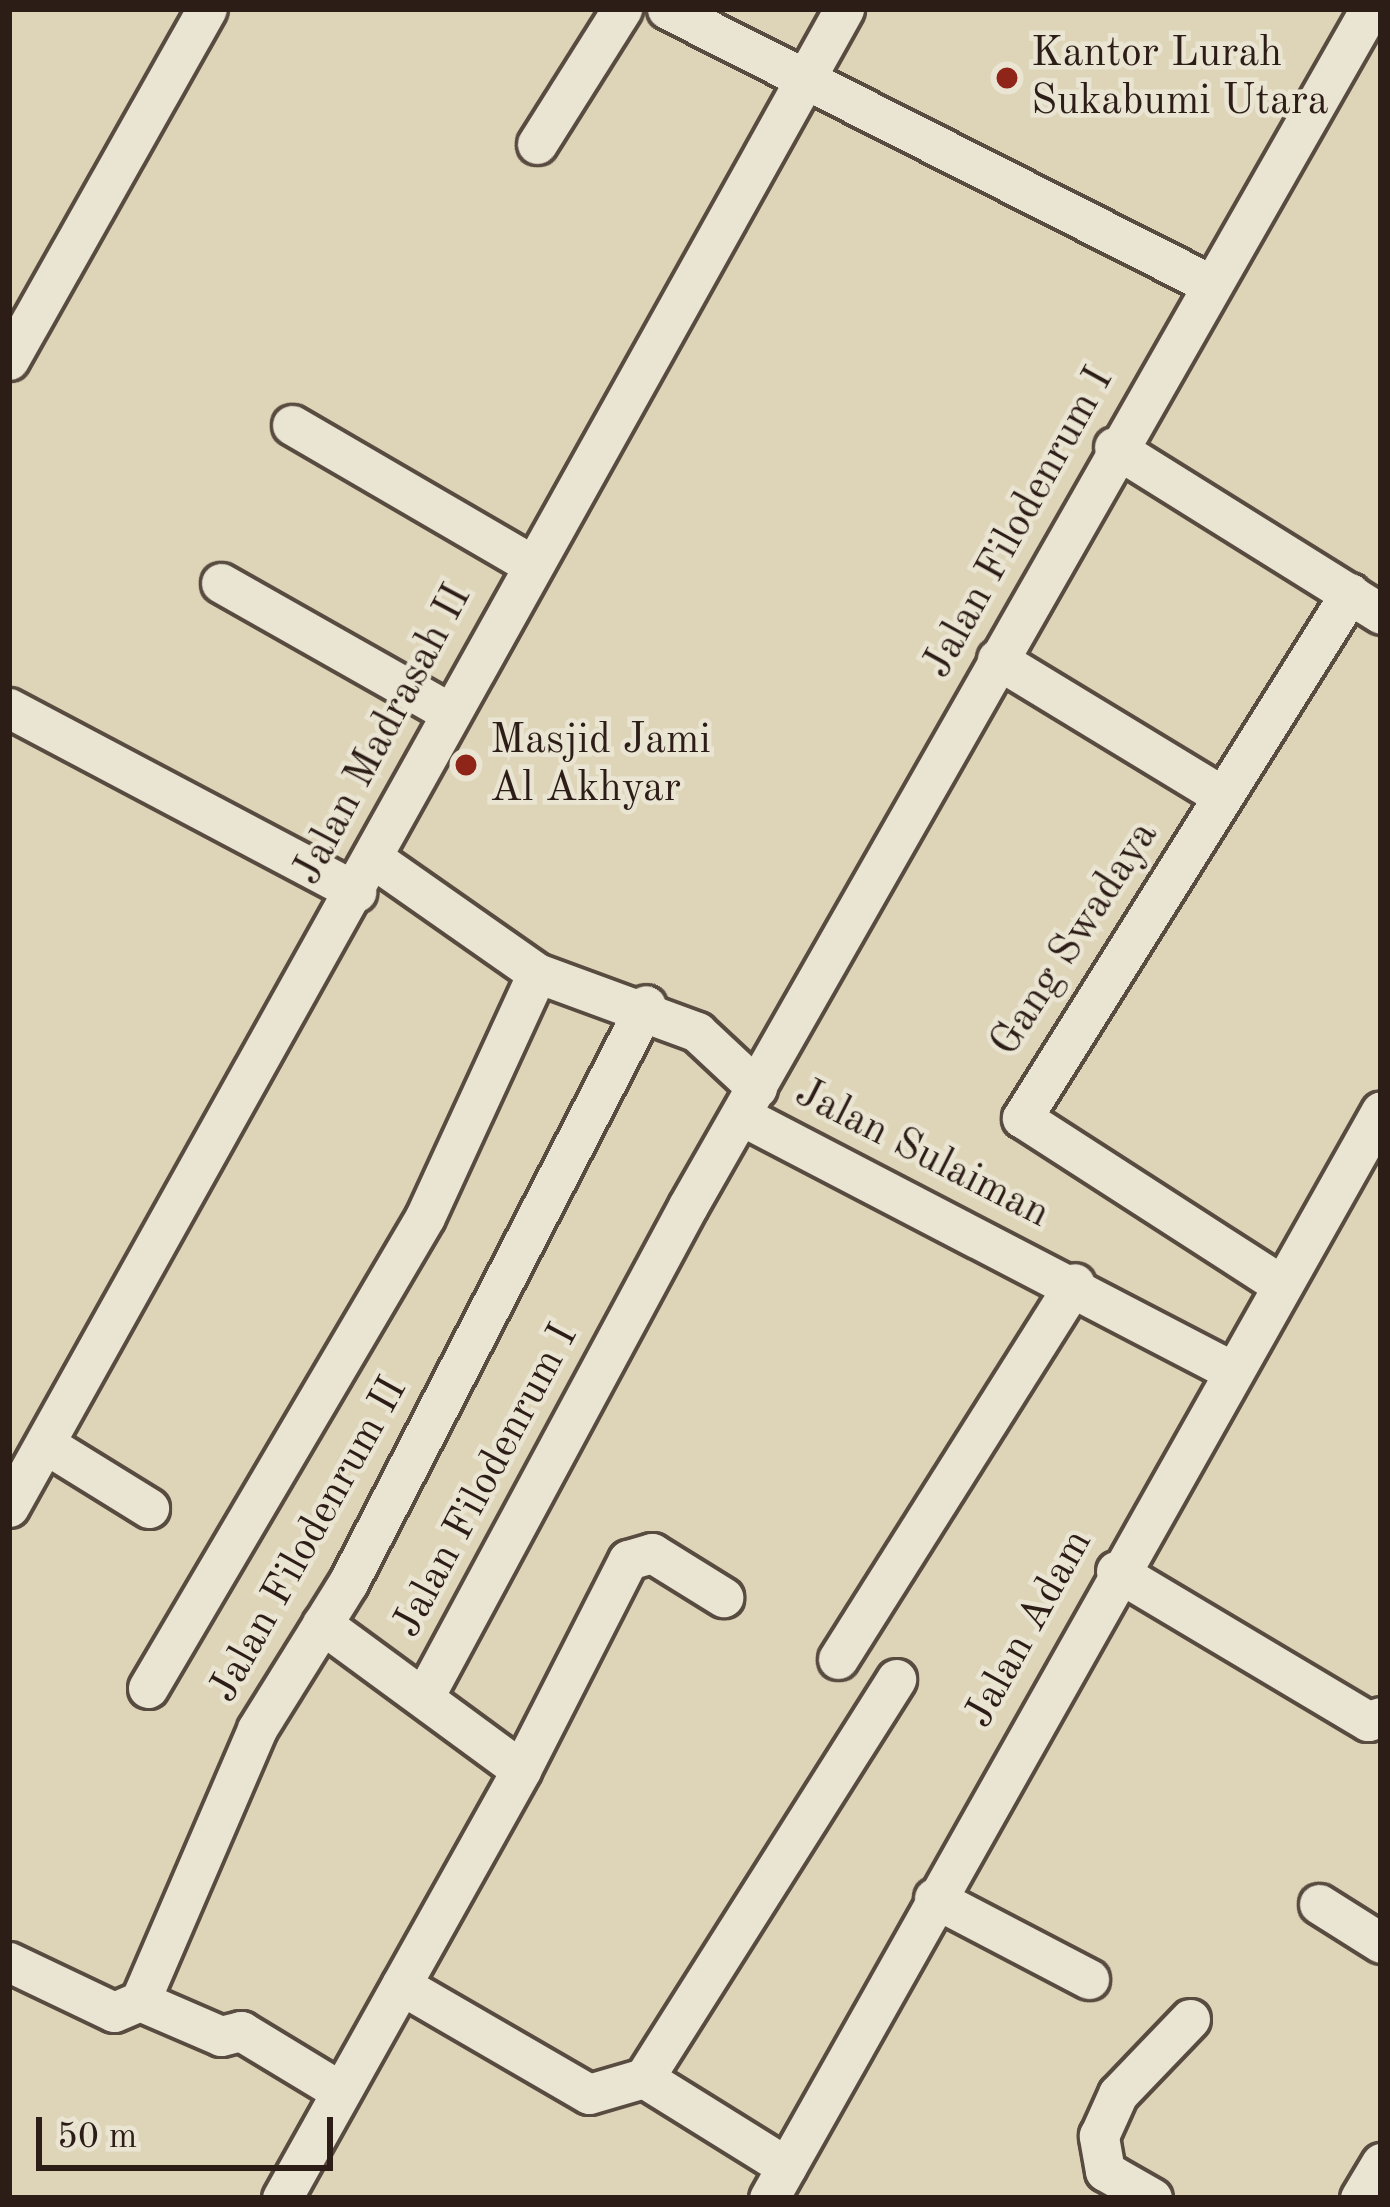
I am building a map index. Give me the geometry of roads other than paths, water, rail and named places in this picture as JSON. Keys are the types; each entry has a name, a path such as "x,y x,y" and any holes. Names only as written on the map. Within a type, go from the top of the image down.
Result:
{"street":[{"path":"9,360 207,9"},
{"path":"537,143 622,9"},
{"path":"667,9 809,72 1210,284"},
{"name":"Jalan Madrasah II","path":"9,1507 365,875 529,563 844,9"},
{"name":"Jalan Filodenrum I","path":"521,1771 426,1693 1114,447 1369,18"},
{"path":"292,425 529,563"},
{"path":"1114,447 1365,604"},
{"path":"221,583 448,712"},
{"name":"Gang Swadaya","path":"1280,1284 1022,1118 1222,796 1365,604"},
{"path":"997,659 1222,796"},
{"name":"Jalan Sulaiman","path":"9,708 365,875 538,974 646,1005 697,1032 750,1102 1232,1371"},
{"path":"148,1688 425,1217 538,974"},
{"name":"Jalan Filodenrum II","path":"140,2000 257,1730 322,1624 646,1005"},
{"name":"Jalan Adam","path":"778,2182 1116,1571 1381,1111"},
{"path":"838,1659 1075,1283"},
{"path":"47,1445 149,1508"},
{"path":"282,2198 521,1771 628,1560 652,1553 722,1597"},
{"path":"1116,1571 1369,1721 1381,1717"},
{"path":"322,1624 426,1693"},
{"path":"401,1985 589,2094 644,2078 896,1679"},
{"path":"934,1898 1089,1979"},
{"path":"1319,1904 1381,1943"},
{"path":"9,1962 114,2012 140,2000 221,2036 241,2031 340,2091"},
{"path":"1152,2198 1105,2171 1100,2136 1118,2094 1190,2019"},
{"path":"644,2078 778,2182"},
{"path":"1360,2198 1381,2163"}],"place":[{"name":"Kantor Lurah Sukabumi Utara","path":"1007,78"},
{"name":"Masjid Jami Al Akhyar","path":"466,765"}]}
